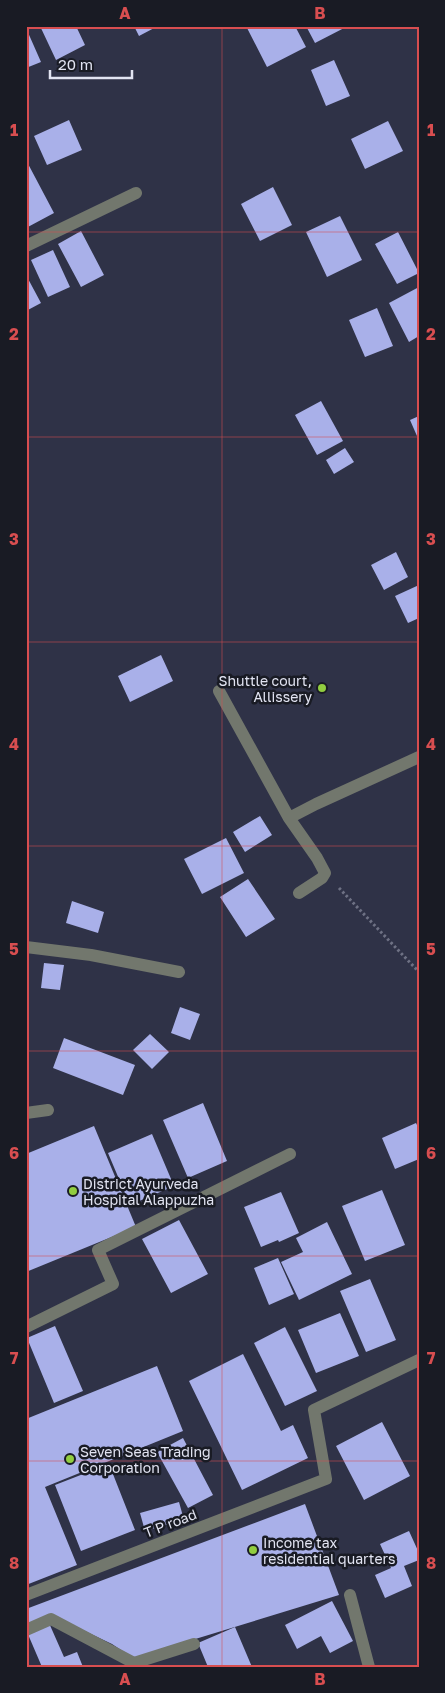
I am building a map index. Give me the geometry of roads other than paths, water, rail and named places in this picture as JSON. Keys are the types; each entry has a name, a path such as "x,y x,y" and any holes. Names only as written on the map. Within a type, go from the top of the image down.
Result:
{"street":[{"path":"26,246 136,193"},
{"path":"219,691 294,815 325,873 322,878 299,894"},
{"path":"294,815 419,757"},
{"path":"26,947 91,955 179,972"},
{"path":"26,1114 48,1110"},
{"path":"26,1327 113,1284 98,1250 290,1154"},
{"name":"T P road","path":"26,1596 326,1479 314,1410 419,1360"},
{"path":"350,1596 370,1667"},
{"path":"26,1630 51,1620 134,1663 194,1644"}],"place":[{"name":"Shuttle court, Allissery","path":"322,688"},
{"name":"District Ayurveda Hospital Alappuzha","path":"73,1191"},
{"name":"Seven Seas Trading Corporation","path":"70,1459"},
{"name":"Income tax residential quarters","path":"253,1550"}]}
